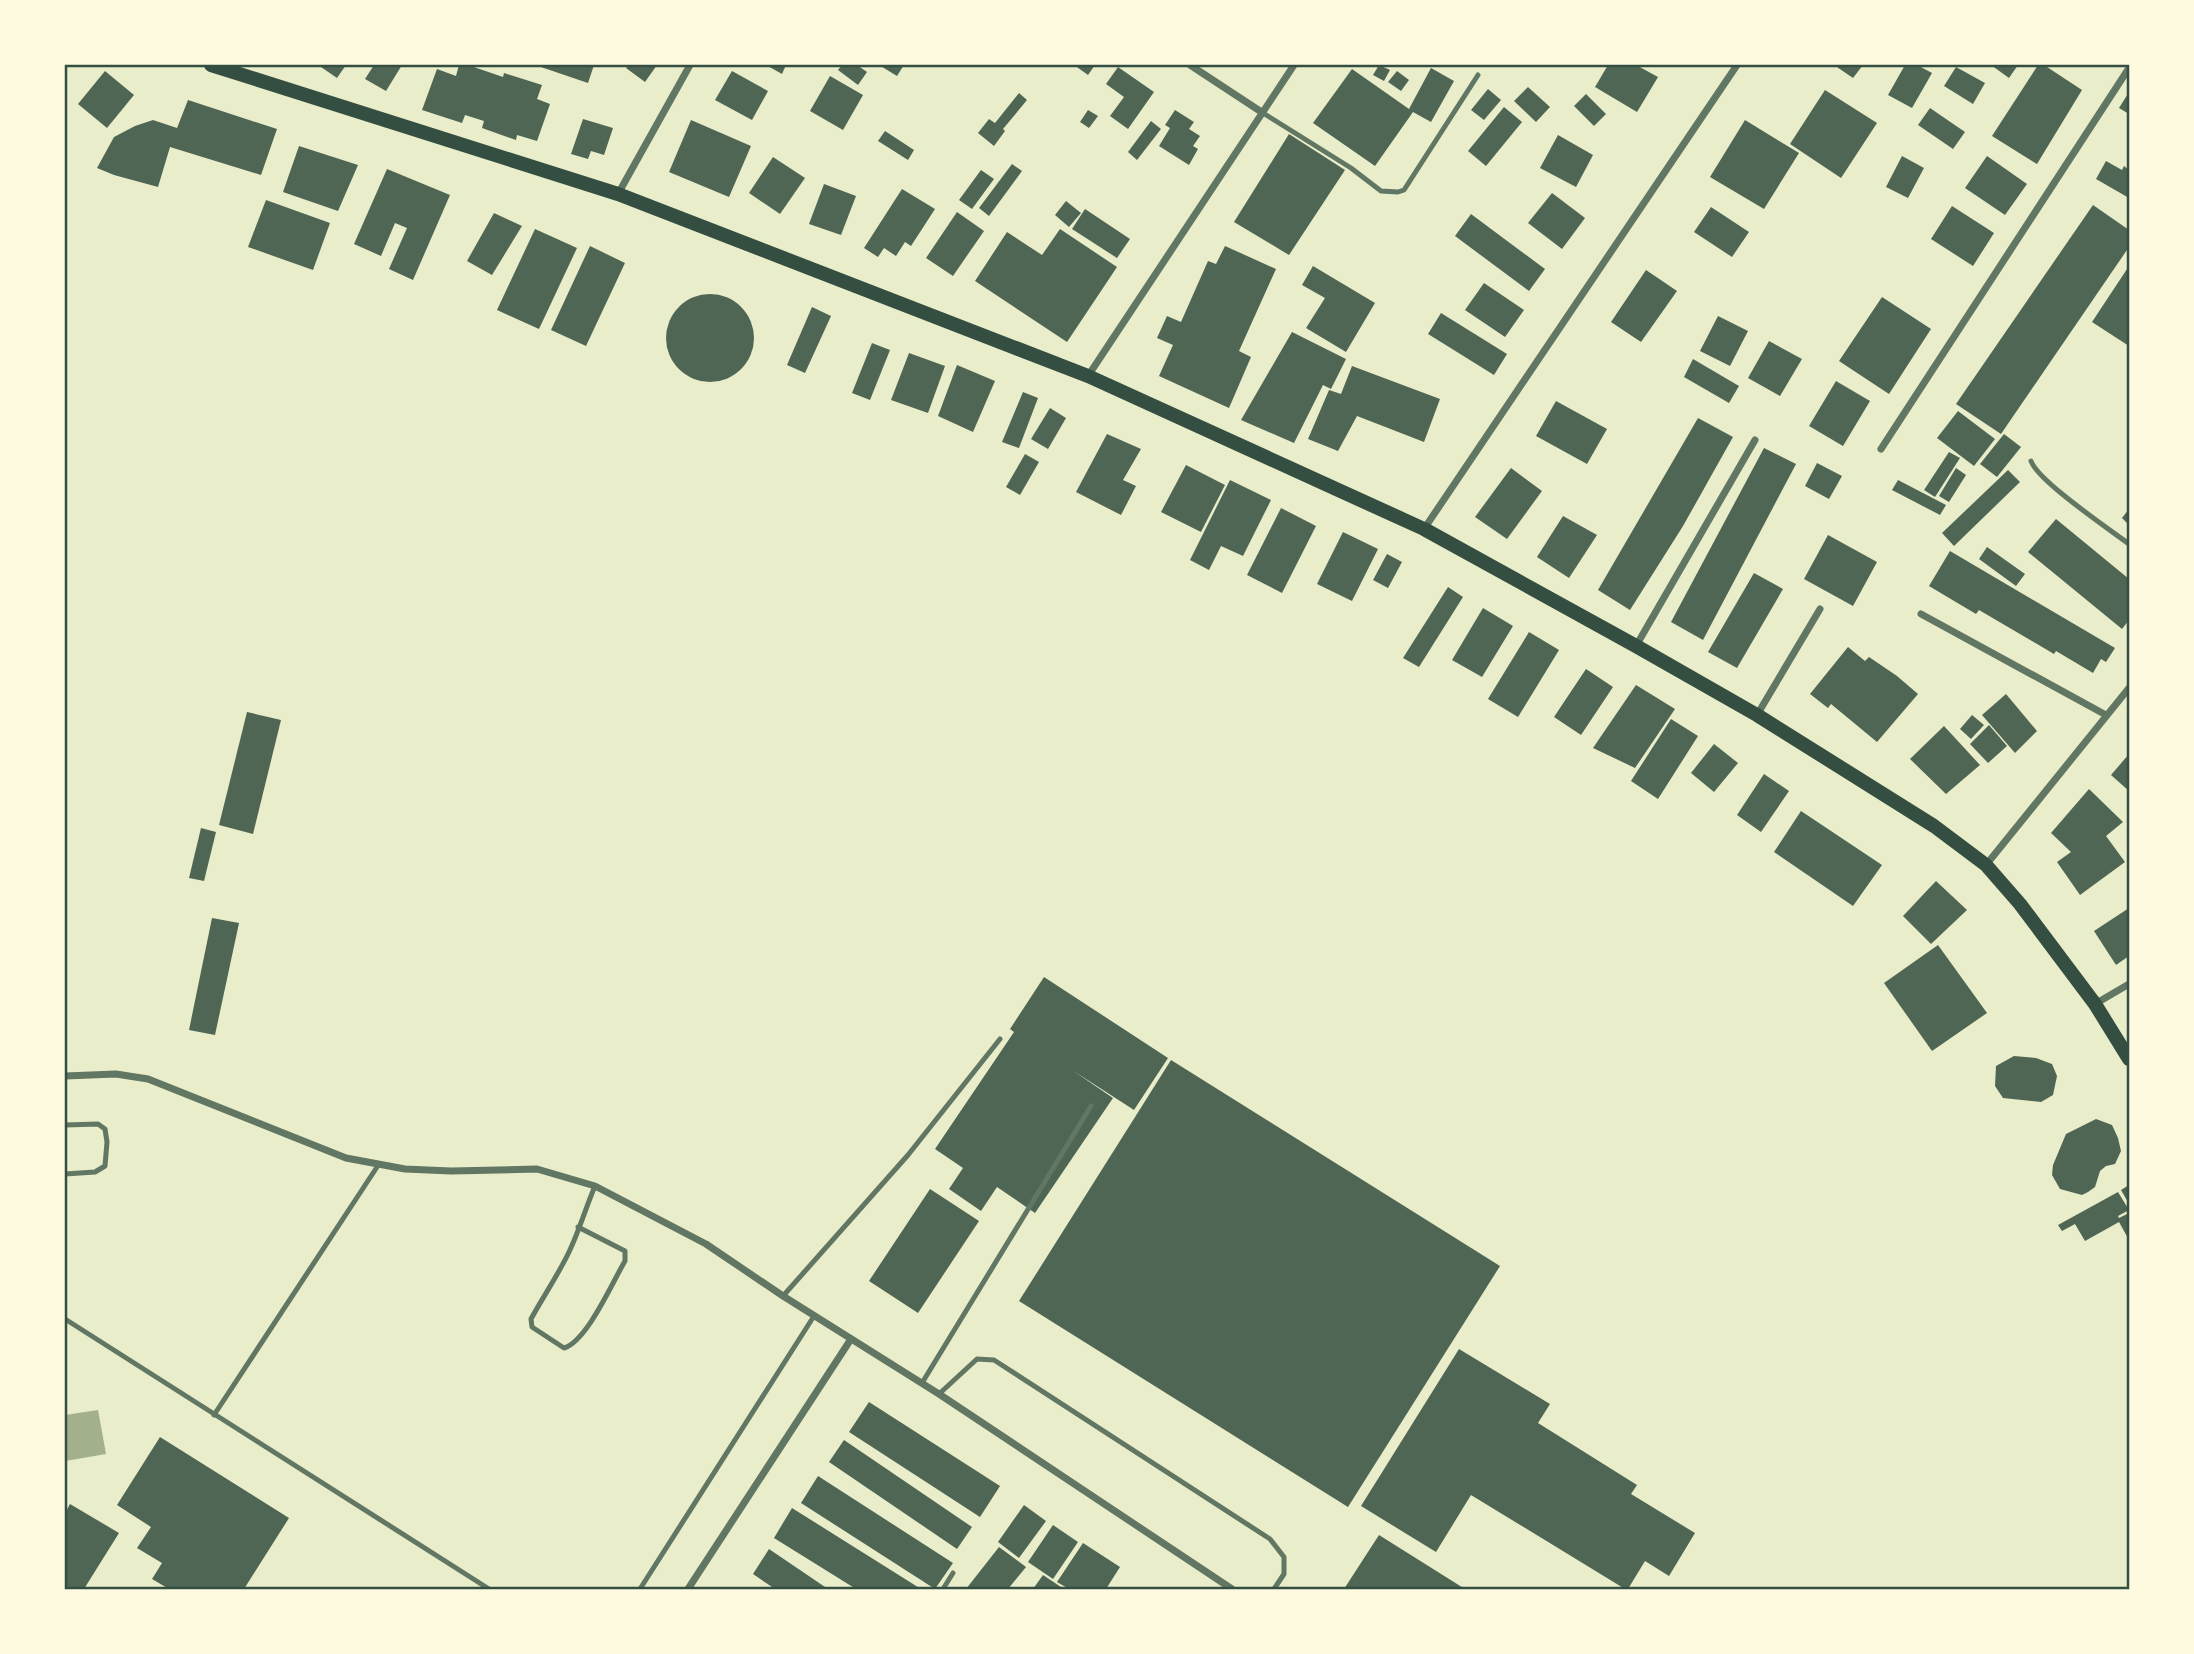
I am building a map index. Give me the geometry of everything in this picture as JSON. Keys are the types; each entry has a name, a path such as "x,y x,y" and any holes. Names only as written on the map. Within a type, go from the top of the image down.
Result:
{"main road":[{"path":"211,65 618,194 1088,376 1424,529 1757,715 1934,826 1986,865 2020,904 2095,1004 2129,1059"}],"street":[{"path":"618,194 690,65"},
{"path":"1190,65 1263,113"},
{"path":"1088,376 1294,65"},
{"path":"1424,529 1737,65"},
{"path":"1881,449 2129,68"},
{"path":"1636,646 1755,440"},
{"path":"1757,715 1820,609"},
{"path":"1920,614 2106,715"},
{"path":"1986,865 2129,688"},
{"path":"2095,1004 2129,984"},
{"path":"65,1076 116,1074 148,1079 346,1158 405,1168 451,1171 537,1168 595,1186 706,1244 939,1394 1232,1589"},
{"path":"688,1589 850,1339"}],"lane":[{"path":"1263,113 1381,191 1398,192 1404,190 1432,150 1478,75"},
{"path":"2031,461 2033,468 2054,486 2129,544"},
{"path":"783,1296 908,1156 1000,1039"},
{"path":"922,1383 1091,1106"},
{"path":"65,1125 98,1124 105,1129 107,1142 105,1166 95,1172 65,1174"},
{"path":"214,1415 379,1164"},
{"path":"578,1227 625,1251 625,1261 588,1326 573,1345 564,1348 532,1327 531,1319 569,1252 578,1227 595,1186"},
{"path":"640,1589 814,1316"},
{"path":"65,1319 489,1589"},
{"path":"939,1394 977,1359 995,1360 1270,1539 1284,1556 1284,1574 1274,1589"},
{"path":"943,1589 953,1573"}],"shaded area":[{"path":"98,1410 106,1454 65,1461 65,1415"}],"building":[{"path":"318,65 346,65 337,78"},
{"path":"374,65 402,65 386,91 365,79"},
{"path":"459,65 468,65 503,77 504,73 542,85 537,99 550,104 537,141 517,135 516,140 482,128 484,121 465,115 462,123 422,110 437,69 456,76"},
{"path":"535,65 594,65 588,83"},
{"path":"629,65 657,65 645,82 626,68"},
{"path":"766,65 786,65 782,74"},
{"path":"842,65 857,65 867,72 858,85 838,70"},
{"path":"879,65 904,65 897,76"},
{"path":"1074,65 1095,65 1088,75"},
{"path":"1379,65 1390,70 1384,81 1373,75"},
{"path":"1608,65 1636,65 1658,77 1637,112 1595,87"},
{"path":"1834,65 1863,65 1853,78"},
{"path":"1905,65 1917,65 1932,73 1912,108 1888,95"},
{"path":"1991,65 2018,65 2009,78"},
{"path":"2038,65 2044,65 2082,90 2037,164 1992,136"},
{"path":"1118,67 1154,92 1128,129 1110,116 1124,97 1106,84"},
{"path":"1956,67 1985,83 1973,104 1944,86"},
{"path":"1431,68 1454,81 1431,122 1413,112 1375,166 1313,123 1352,69 1409,109"},
{"path":"105,71 134,95 107,128 78,104"},
{"path":"732,71 768,91 752,120 715,100"},
{"path":"1397,71 1409,80 1401,91 1388,82"},
{"path":"830,76 863,95 843,130 810,111"},
{"path":"1528,87 1550,107 1536,122 1514,101"},
{"path":"1488,89 1501,100 1484,120 1471,110"},
{"path":"1825,90 1877,123 1841,178 1790,144"},
{"path":"2129,92 2129,114 2119,108"},
{"path":"1019,93 1027,100 1003,129 1005,131 994,146 978,133 989,119 995,123"},
{"path":"1586,94 1606,114 1594,126 1574,106"},
{"path":"188,100 277,129 261,175 170,147 158,187 97,168 114,137 135,126 153,120 177,128"},
{"path":"1504,107 1522,122 1486,166 1468,151"},
{"path":"1930,108 1965,132 1953,149 1918,125"},
{"path":"1088,110 1098,116 1089,128 1080,122"},
{"path":"1175,110 1194,122 1189,129 1200,136 1193,146 1198,149 1189,165 1159,146 1170,128 1165,125"},
{"path":"583,119 613,128 604,155 591,151 588,159 571,154"},
{"path":"691,120 751,146 729,197 669,172"},
{"path":"1745,120 1799,153 1764,209 1710,177"},
{"path":"1151,121 1161,129 1137,160 1128,152"},
{"path":"885,131 914,150 908,160 878,141"},
{"path":"1289,134 1345,170 1289,255 1234,222"},
{"path":"1558,135 1593,155 1576,187 1540,168"},
{"path":"299,146 358,165 338,211 283,192"},
{"path":"1902,156 1924,168 1908,198 1886,187"},
{"path":"1987,156 2027,184 2005,215 1965,188"},
{"path":"773,157 805,178 780,214 749,193"},
{"path":"2106,161 2122,170 2124,166 2129,170 2129,198 2096,179"},
{"path":"1012,164 1022,171 989,216 979,208"},
{"path":"387,169 450,195 413,280 389,269 407,228 395,223 381,256 354,244"},
{"path":"981,170 994,179 972,209 959,200"},
{"path":"824,184 856,196 841,235 809,224"},
{"path":"902,189 935,209 911,246 905,242 896,256 884,248 878,257 864,248"},
{"path":"1552,193 1585,218 1562,249 1528,223"},
{"path":"266,200 330,223 313,270 248,247"},
{"path":"1066,201 1081,213 1069,227 1055,215"},
{"path":"2093,205 2129,230 2129,247 2001,434 1956,404"},
{"path":"1952,206 1994,233 1973,266 1931,239"},
{"path":"1711,207 1749,232 1732,257 1694,232"},
{"path":"1085,209 1130,239 1117,258 1072,229"},
{"path":"957,212 984,231 953,276 926,258"},
{"path":"494,213 522,226 492,275 467,261"},
{"path":"1471,214 1545,269 1529,291 1455,236"},
{"path":"535,229 577,248 539,329 497,310"},
{"path":"1060,229 1117,267 1067,342 975,281 1007,232 1042,255"},
{"path":"590,246 625,263 586,346 551,330"},
{"path":"1225,246 1276,269 1239,351 1251,357 1229,408 1159,376 1173,345 1157,338 1167,316 1181,322 1208,261 1216,264"},
{"path":"1313,266 1375,303 1346,352 1306,328 1325,298 1302,285"},
{"path":"2129,266 2129,346 2092,322"},
{"path":"1646,270 1677,291 1641,342 1611,322"},
{"path":"1484,283 1524,310 1505,337 1465,310"},
{"path":"710,294 727,297 741,307 751,321 754,338 751,355 741,369 727,379 710,382 693,379 679,369 669,355 666,338 669,321 679,307 693,297"},
{"path":"1882,297 1931,329 1889,394 1839,361"},
{"path":"812,307 831,316 805,373 787,365"},
{"path":"1441,313 1507,354 1494,375 1428,334"},
{"path":"1718,316 1748,331 1730,366 1700,351"},
{"path":"1292,332 1346,359 1331,389 1323,385 1294,443 1241,420"},
{"path":"1769,341 1802,359 1780,396 1748,378"},
{"path":"872,343 890,350 870,400 852,393"},
{"path":"909,353 945,366 928,413 891,400"},
{"path":"1693,359 1739,386 1729,403 1684,377"},
{"path":"957,365 995,381 973,432 938,416"},
{"path":"1352,366 1440,399 1424,442 1357,416 1338,451 1308,439 1329,390 1341,394"},
{"path":"1836,381 1870,401 1843,446 1809,426"},
{"path":"1023,392 1038,398 1019,448 1002,442"},
{"path":"1556,401 1607,429 1587,464 1536,436"},
{"path":"1050,408 1066,418 1048,449 1031,439"},
{"path":"1958,411 1995,439 1974,466 1937,438"},
{"path":"1698,418 1733,437 1683,526 1630,610 1598,590"},
{"path":"1107,434 1141,449 1123,480 1136,486 1121,515 1076,492"},
{"path":"2004,434 2021,447 1997,477 1980,464"},
{"path":"1764,448 1796,464 1703,640 1671,622"},
{"path":"1949,452 1960,458 1935,497 1924,490"},
{"path":"1025,454 1039,462 1020,495 1006,487"},
{"path":"1817,463 1842,476 1829,499 1805,486"},
{"path":"1186,465 1225,485 1201,532 1161,512"},
{"path":"1511,468 1542,491 1507,539 1475,517"},
{"path":"1956,468 1966,475 1949,502 1939,496"},
{"path":"2008,470 2020,482 1954,546 1942,533"},
{"path":"1230,480 1271,500 1243,556 1221,546 1209,570 1190,560"},
{"path":"1898,480 1946,505 1940,515 1892,490"},
{"path":"1281,508 1316,526 1282,593 1247,575"},
{"path":"2129,509 2129,525 2122,518"},
{"path":"1563,516 1597,535 1569,578 1537,557"},
{"path":"2056,519 2129,579 2129,620 2122,629 2028,552"},
{"path":"1343,532 1378,549 1352,601 1317,584"},
{"path":"1828,535 1877,562 1853,606 1804,579"},
{"path":"1987,547 2025,574 2016,586 1979,559"},
{"path":"1950,551 2115,648 2106,662 2101,659 2093,673 2056,651 2054,654 1979,610 1976,614 1929,586"},
{"path":"1387,554 1402,562 1388,588 1373,580"},
{"path":"1754,573 1783,589 1737,668 1708,652"},
{"path":"1448,587 1463,597 1419,667 1403,658"},
{"path":"1483,608 1513,626 1482,677 1452,660"},
{"path":"1529,632 1559,650 1518,717 1488,699"},
{"path":"1848,647 1865,661 1869,657 1918,694 1877,742 1831,704 1828,708 1810,694"},
{"path":"1586,669 1613,687 1581,735 1554,717"},
{"path":"1636,685 1675,709 1635,768 1593,748"},
{"path":"2006,694 2037,731 2015,753 1982,715"},
{"path":"247,712 281,720 253,834 219,825"},
{"path":"1972,715 1984,725 1971,739 1960,729"},
{"path":"1671,719 1698,736 1658,799 1631,781"},
{"path":"1989,725 2007,746 1988,763 1970,744"},
{"path":"1944,726 1980,765 1946,794 1910,759"},
{"path":"1714,744 1738,763 1714,792 1691,773"},
{"path":"2129,754 2129,791 2111,775"},
{"path":"1764,774 1789,791 1761,832 1737,815"},
{"path":"2089,789 2123,822 2106,836 2125,862 2080,895 2057,862 2071,852 2051,833"},
{"path":"1801,811 1882,865 1853,906 1774,852"},
{"path":"201,828 216,832 204,881 189,878"},
{"path":"1936,881 1967,910 1931,944 1903,916"},
{"path":"2129,908 2129,956 2116,965 2094,931"},
{"path":"212,918 239,923 215,1035 189,1030"},
{"path":"1938,945 1987,1013 1932,1051 1884,983"},
{"path":"1044,977 1168,1058 1134,1110 1072,1070 1113,1098 1035,1213 997,1187 981,1211 949,1189 963,1168 935,1149 1014,1032 1010,1029"},
{"path":"2014,1056 2036,1058 2052,1064 2057,1076 2053,1095 2041,1102 2003,1098 1995,1086 1996,1066"},
{"path":"1171,1060 1500,1266 1348,1507 1019,1301"},
{"path":"2096,1119 2112,1125 2118,1138 2121,1151 2115,1164 2100,1171 2095,1187 2082,1195 2060,1189 2052,1175 2053,1165 2066,1134"},
{"path":"2129,1185 2129,1204 2121,1190"},
{"path":"930,1189 979,1221 918,1313 869,1281"},
{"path":"2118,1192 2129,1210 2118,1216 2119,1218 2129,1213 2129,1240 2119,1222 2085,1241 2075,1224 2062,1231 2058,1225"},
{"path":"1459,1349 1550,1404 1538,1423 1637,1485 1631,1494 1695,1533 1669,1576 1645,1561 1628,1589 1625,1589 1471,1495 1436,1552 1361,1506"},
{"path":"869,1402 1000,1486 980,1517 849,1432"},
{"path":"160,1437 289,1518 244,1589 169,1589 152,1579 162,1563 137,1548 151,1527 117,1505"},
{"path":"844,1440 972,1527 957,1549 829,1462"},
{"path":"818,1476 953,1563 935,1589 801,1503"},
{"path":"70,1504 119,1533 84,1589 65,1589 65,1513"},
{"path":"1024,1505 1046,1521 1019,1558 998,1542"},
{"path":"792,1508 921,1589 856,1589 774,1538"},
{"path":"1053,1525 1078,1542 1053,1579 1028,1562"},
{"path":"1379,1535 1465,1589 1344,1589"},
{"path":"1083,1543 1120,1567 1106,1589 1069,1589 1057,1582"},
{"path":"999,1547 1026,1567 1008,1589 966,1589"},
{"path":"769,1549 828,1589 775,1589 753,1574"},
{"path":"1043,1575 1064,1589 1033,1589"}]}
